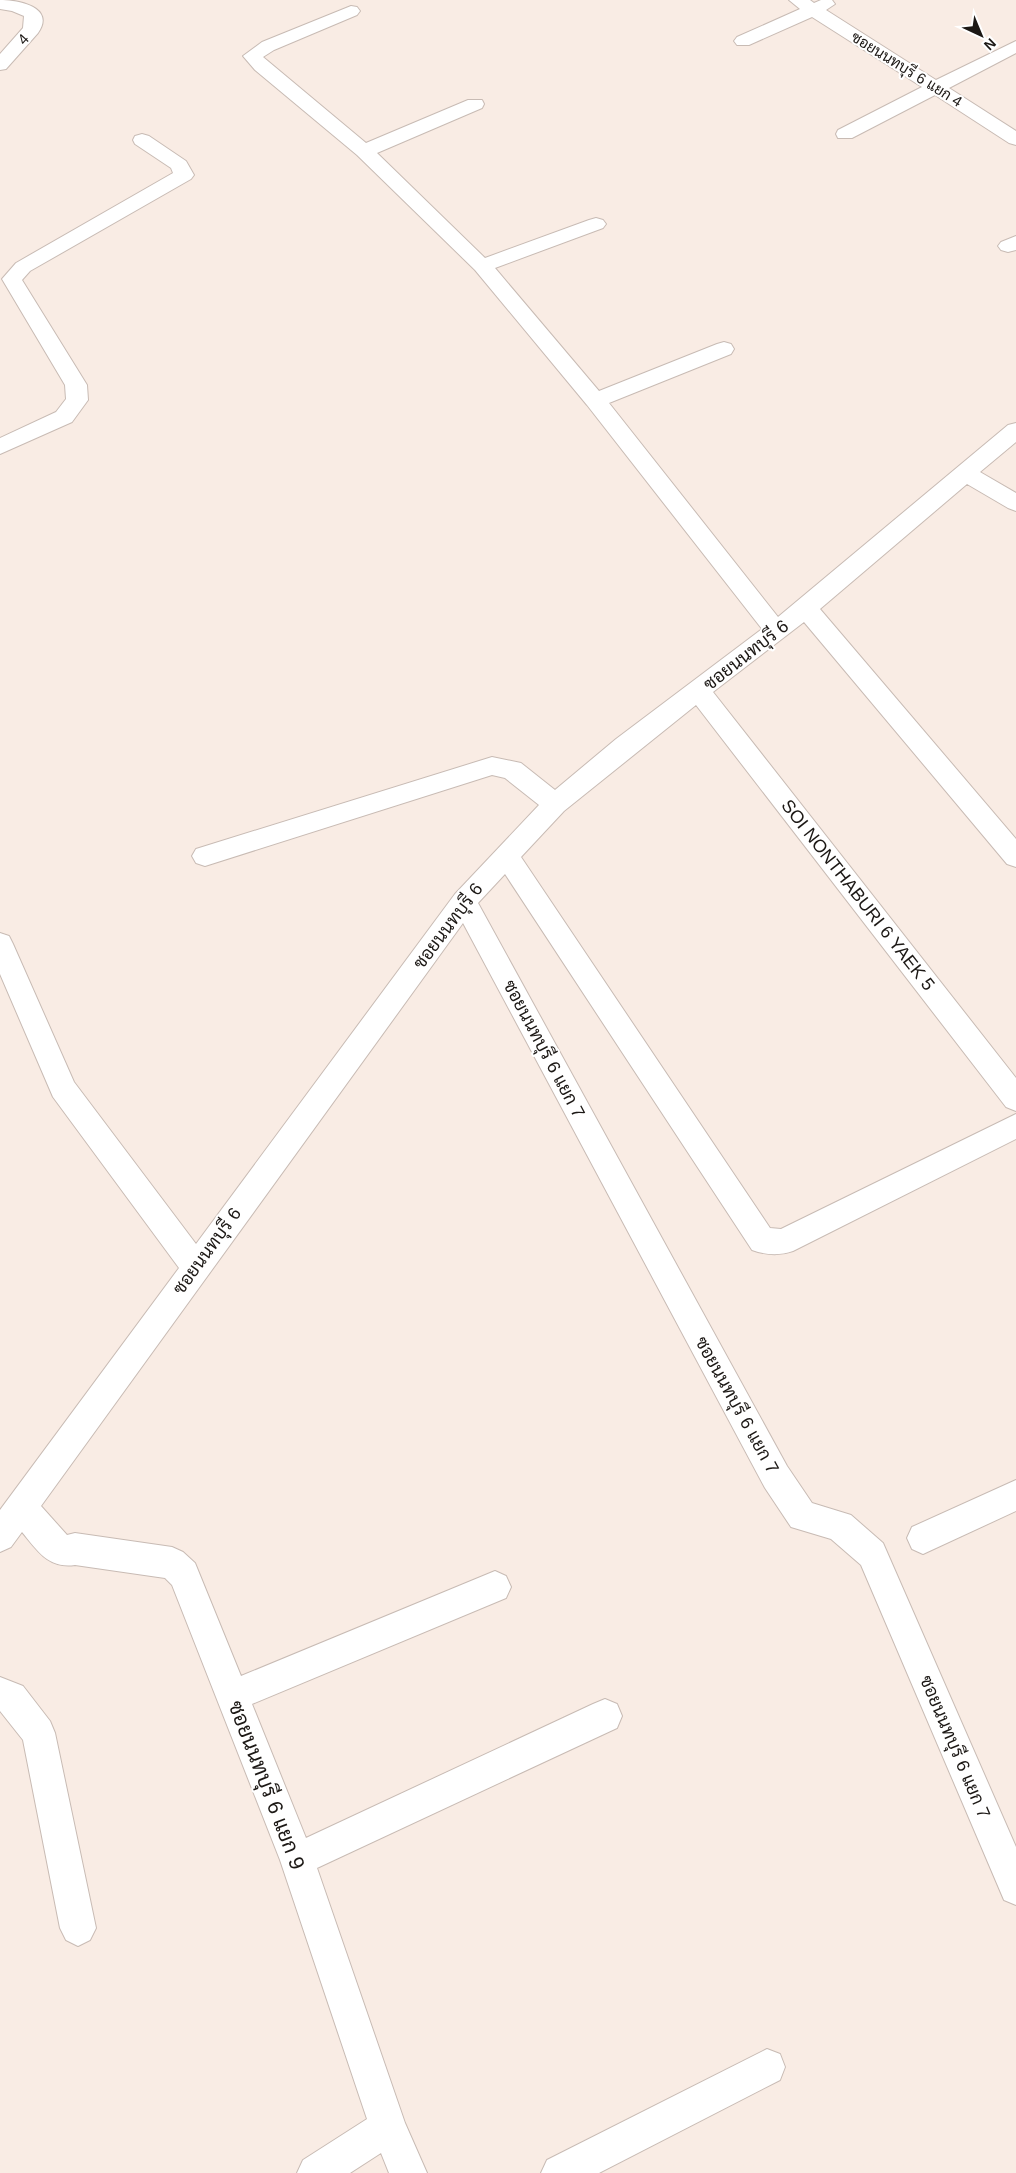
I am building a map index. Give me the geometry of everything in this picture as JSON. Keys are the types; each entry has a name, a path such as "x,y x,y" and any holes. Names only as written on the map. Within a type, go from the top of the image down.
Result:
{"street":[{"name":"ซอยนนทบุรี 6 แยก 4","path":"798,0 1016,139"},
{"path":"743,41 834,0"},
{"name":"4","path":"0,4 16,6 34,14 32,29 0,65"},
{"path":"351,11 268,46 252,56 261,66 364,151 482,266 595,400 777,632"},
{"path":"845,134 1016,46"},
{"path":"364,151 475,104"},
{"path":"0,447 64,416 77,400 76,385 18,292 12,279 23,267 184,175 178,165 142,140"},
{"path":"482,266 596,224"},
{"path":"595,400 724,349"},
{"name":"ซอยนนทบุรี 6","path":"0,1536 195,1266 464,901 506,855 555,804 625,746 777,632 1016,430"},
{"path":"965,473 1016,503"},
{"path":"806,608 1016,857"},
{"name":"SOI NONTHABURI 6 YAEK 5","path":"699,691 1016,1100"},
{"path":"205,856 492,766 512,770 555,804"},
{"path":"506,855 762,1241 782,1242 1016,1126"},
{"name":"ซอยนนทบุรี 6 แยก 7","path":"464,901 776,1477 802,1516 840,1526 872,1554 1016,1888"},
{"path":"0,944 63,1089 195,1266"},
{"path":"922,1538 1016,1496"},
{"name":"ซอยนนทบุรี 6 แยก 9","path":"22,1507 52,1543 62,1551 76,1549 172,1563 184,1574 297,1860 388,2127 408,2173"},
{"path":"232,1696 324,1656 495,1587"},
{"path":"0,1694 11,1698 38,1733 78,1928"},
{"path":"297,1860 605,1716"},
{"path":"560,2173 767,2067"},
{"path":"316,2173 388,2127"}]}
